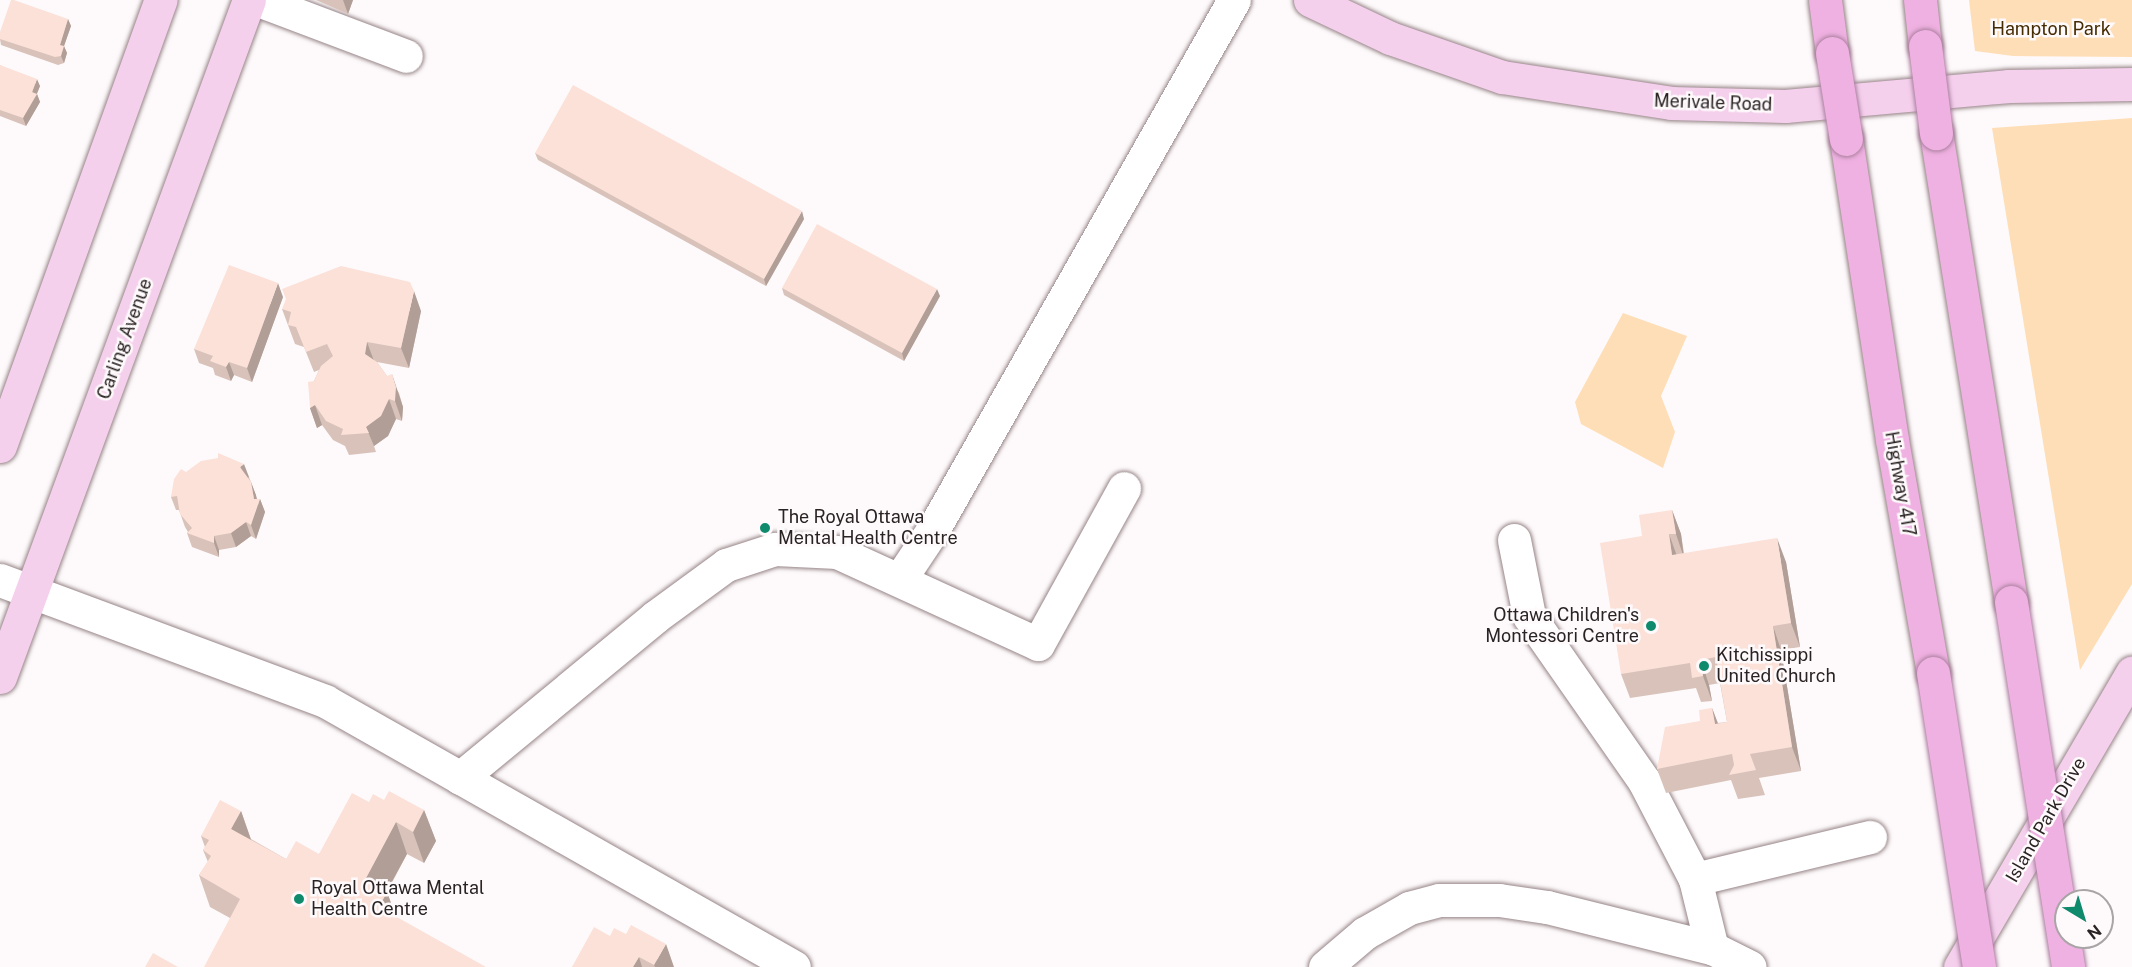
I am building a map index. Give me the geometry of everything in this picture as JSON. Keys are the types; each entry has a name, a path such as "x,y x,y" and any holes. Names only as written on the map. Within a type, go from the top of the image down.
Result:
{"highway":[{"name":"Highway 417","path":"1825,0 1892,440 1934,673 1979,967"},
{"path":"1920,0 1936,133 2068,967"}],"main road":[{"path":"0,446 161,0"},
{"name":"Carling Avenue","path":"0,677 249,0"},
{"name":"Merivale Road","path":"1310,0 1390,38 1502,77 1671,103 1785,106 2009,86 2132,84"},
{"name":"Island Park Drive","path":"1960,967 2132,674"}],"street":[{"path":"258,0 406,56"},
{"path":"900,579 934,528 1234,0"},
{"path":"460,778 655,616 726,565 775,549 833,551 900,579 1038,644 1124,488"},
{"path":"1514,540 1528,616 1644,781 1695,879 1712,948"},
{"path":"0,580 325,701 794,967"},
{"path":"1695,879 1870,837"},
{"path":"1325,967 1365,933 1409,908 1439,900 1509,902 1617,923 1712,948 1750,967"}],"green space":[{"name":"Hampton Park","path":"1969,0 2132,0 2132,57 2013,56 1975,51"},
{"path":"2132,118 2132,584 2080,670 1992,128"},
{"path":"1623,313 1687,336 1661,396 1675,432 1663,468 1581,424 1575,402"}],"building":[{"path":"11,0 68,19 60,45 64,46 61,56 55,57 0,39 0,32"},
{"path":"0,65 37,79 32,92 37,94 23,118 0,110"},
{"path":"573,85 802,211 764,279 535,153"},
{"path":"817,224 937,289 902,353 782,288"},
{"path":"229,265 278,283 247,368 229,362 226,367 210,361 213,356 194,349"},
{"path":"341,266 410,282 414,291 401,348 367,342 365,354 377,362 387,376 392,374 396,387 395,401 389,399 381,416 366,427 369,433 341,435 343,429 326,421 315,405 310,408 308,382 314,381 321,366 333,356 327,344 306,352 296,327 288,325 291,312 282,309 286,299 282,289"},
{"path":"218,453 244,464 240,467 251,482 254,499 260,499 251,525 246,522 231,533 214,536 214,543 187,533 192,528 180,514 177,496 171,497 174,479 181,469 186,472 201,461 218,458"},
{"name":"Kitchissippi United Church","path":"1672,510 1676,534 1669,534 1672,555 1777,538 1791,623 1773,626 1792,747 1750,754 1756,770 1729,775 1734,765 1732,754 1657,769 1665,727 1700,721 1699,710 1712,708 1715,724 1727,722 1716,657 1701,660 1703,676 1692,678 1690,663 1621,674 1600,543 1642,536 1639,515"},
{"name":"Royal Ottawa Mental Health Centre","path":"389,791 424,810 413,832 396,822 365,880 387,892 379,907 486,967 204,967 240,899 199,875 211,856 203,850 209,840 201,836 220,800 241,811 231,829 286,859 296,841 319,854 352,793 369,802 373,794 384,800"},
{"path":"631,925 666,944 654,965 639,957 633,967 572,967 594,927 610,936 614,928 626,934"},
{"path":"153,953 178,967 145,967"}],"place":[{"name":"The Royal Ottawa Mental Health Centre","path":"765,528"},
{"name":"Ottawa Children's Montessori Centre","path":"1651,626"},
{"name":"Kitchissippi United Church","path":"1704,666"},
{"name":"Royal Ottawa Mental Health Centre","path":"299,899"}]}
